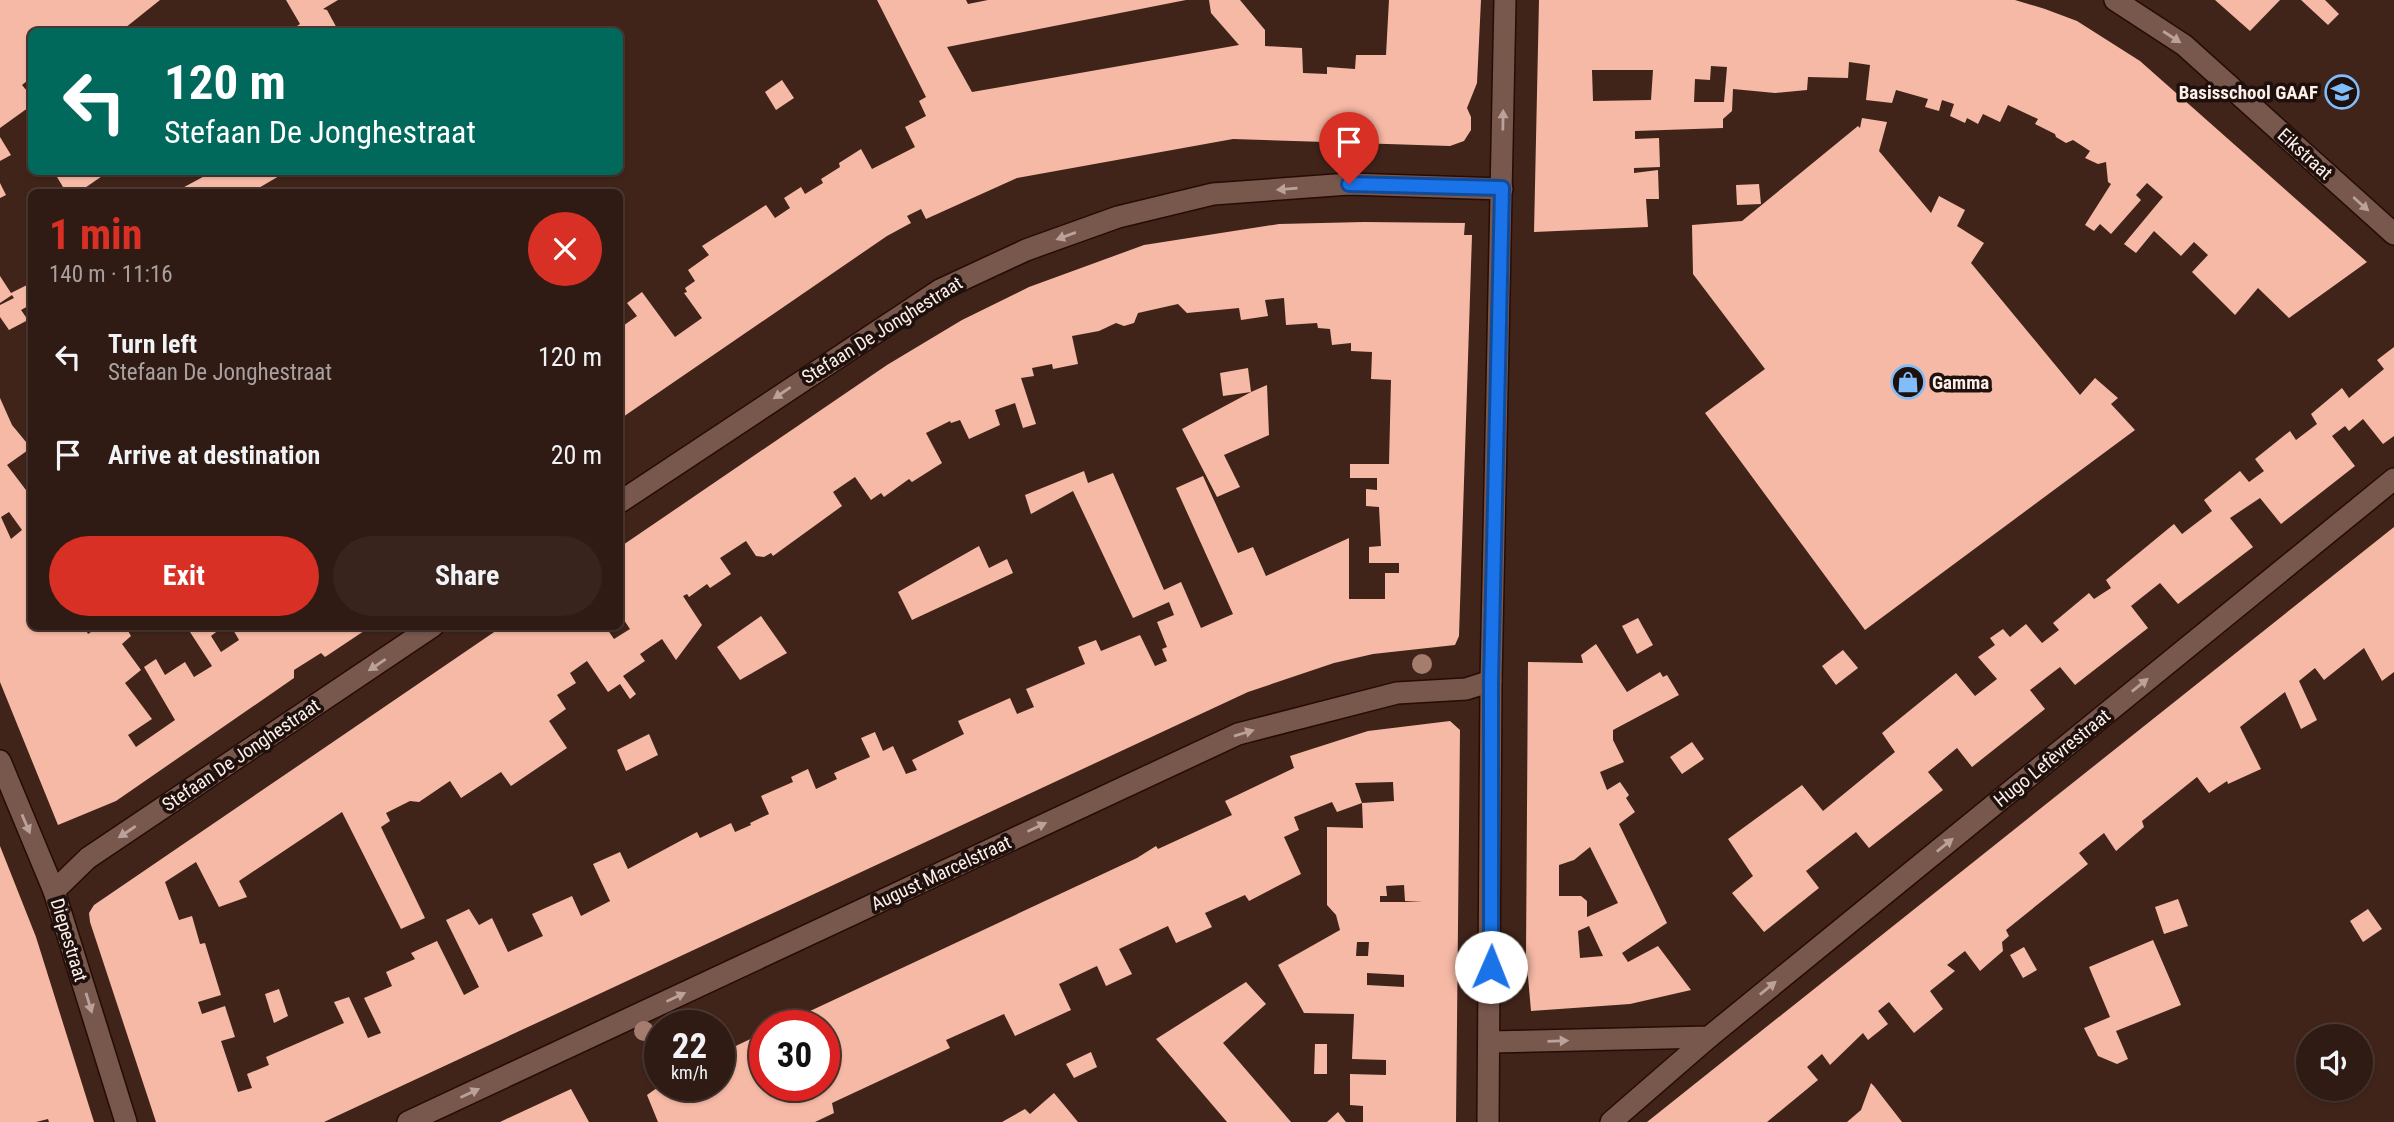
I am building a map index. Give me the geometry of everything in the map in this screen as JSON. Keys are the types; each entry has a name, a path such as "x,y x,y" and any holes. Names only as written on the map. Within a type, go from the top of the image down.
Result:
{"street":[{"path":"1488,1122 1491,681 1506,0"},
{"name":"Eikstraat","path":"2115,0 2184,45 2394,234"},
{"name":"Stefaan De Jonghestraat","path":"623,500 940,290 1026,250 1091,226 1213,194 1349,184 1502,188"},
{"name":"Hugo Lefèvrestraat","path":"1611,1122 1709,1037 2394,479"},
{"name":"Stefaan De Jonghestraat","path":"54,891 88,858 427,630"},
{"name":"August Marcelstraat","path":"408,1122 1238,734 1398,693 1466,689 1491,681"},
{"name":"Diepestraat","path":"0,761 54,891 126,1122"},
{"path":"1490,1042 1709,1037"}],"building":[{"path":"0,0 160,0 125,28 28,28 28,80 22,85 28,92 28,108 0,128"},
{"path":"286,0 338,0 323,9 327,10 337,28 298,28 300,24"},
{"path":"877,0 966,0 968,4 988,0 1186,0 947,47 972,92 1239,45 1211,13 1209,0 1240,0 1265,30 1265,46 1302,48 1303,73 1327,74 1327,67 1355,69 1356,55 1386,55 1389,0 1481,0 1477,83 1467,108 1471,117 1471,130 1464,141 1450,146 1233,139 1017,178 926,219 921,209 907,216 911,223 887,236 623,417 623,326 637,316 627,303 642,292 675,337 702,318 684,293 687,292 685,288 695,281 688,270 709,255 702,246 766,205 775,218 790,208 784,198 801,187 805,194 823,183 821,179 861,149 872,169 915,147 905,127 926,116 919,101 926,97"},
{"path":"1539,0 2015,0 2077,21 2140,61 2367,262 2289,318 2258,288 2235,315 2192,272 2208,255 2194,242 2181,256 2154,231 2136,253 2124,244 2163,197 2147,183 2136,195 2141,200 2111,234 2100,224 2094,231 2085,225 2111,184 2108,182 2106,162 2098,164 2085,158 2090,151 2073,140 2066,143 2035,124 2038,119 2008,105 2000,122 1983,114 1978,124 1967,118 1965,123 1950,116 1954,104 1942,100 1939,111 1925,107 1928,99 1896,90 1892,103 1866,100 1870,65 1849,62 1848,78 1808,77 1807,90 1775,93 1733,89 1732,111 1723,119 1723,128 1635,131 1635,139 1659,138 1660,167 1634,168 1634,173 1658,170 1659,199 1646,199 1648,227 1534,232","holes":["1711,66 1727,67 1724,102 1694,102 1695,79 1710,80","1592,70 1653,70 1651,100 1593,101"]},
{"path":"2215,0 2280,0 2250,31"},
{"path":"2301,0 2325,0 2339,14 2328,25"},
{"path":"782,80 794,98 776,110 765,92"},
{"name":"Gamma","path":"1862,118 1887,122 1879,151 1931,213 1939,196 1965,210 1957,226 1984,243 1971,263 2080,395 2095,378 2118,398 2111,404 2135,430 1865,630 1705,413 1765,369 1693,274 1692,225 1742,221 1858,126 1860,128"},
{"path":"0,137 11,155 0,161"},
{"path":"56,175 104,175 83,189 64,189"},
{"path":"206,175 281,175 257,189 181,189"},
{"path":"0,183 6,195 0,198"},
{"path":"1759,184 1761,204 1737,205 1736,185"},
{"path":"1465,223 1464,235 1472,235 1459,636 1455,645 1373,654 1334,663 1248,692 324,1122 156,1122 90,922 89,913 94,905 497,630 608,630 614,639 630,629 623,618 623,545 887,365 962,320 1029,287 1144,245 1279,224","holes":["1284,298 1286,325 1317,323 1318,328 1330,329 1332,345 1351,343 1351,351 1372,352 1371,379 1391,380 1389,464 1350,464 1350,478 1377,478 1377,490 1366,489 1366,506 1379,507 1381,546 1369,547 1369,563 1399,563 1399,573 1385,573 1385,599 1349,599 1349,538 1266,576 1253,547 1238,553 1203,476 1176,488 1233,614 1201,628 1181,582 1164,590 1113,473 1088,483 1084,471 1025,495 1031,514 1073,491 1133,618 1169,602 1174,615 1157,622 1167,647 1162,649 1167,661 1155,666 1140,635 1101,651 1096,640 1078,647 1085,664 1026,689 1034,707 1017,714 1010,698 958,721 964,734 912,760 917,770 906,774 893,746 883,751 875,732 861,738 870,757 834,773 837,779 816,789 808,769 791,777 793,782 761,796 769,814 750,823 751,825 735,832 731,823 700,838 697,832 628,869 620,852 593,864 610,901 581,916 572,896 532,914 543,936 508,952 492,918 479,925 469,909 446,920 479,987 464,995 437,941 411,953 415,959 386,972 392,986 364,998 381,1033 368,1038 349,997 334,1002 344,1023 266,1057 269,1065 247,1074 252,1088 238,1092 221,1041 235,1037 225,1006 202,1014 198,1002 221,995 205,943 200,944 192,916 179,920 165,882 196,862 219,907 247,897 239,881 342,812 401,929 425,918 381,827 390,821 386,813 410,801 419,802 450,781 461,798 501,772 511,786 567,748 549,721 566,709 557,695 576,683 570,673 587,661 608,692 620,684 630,699 636,694 623,676 645,661 640,654 662,639 676,660 702,625 683,596 687,594 689,597 707,584 710,588 731,574 720,558 746,541 756,556 764,557 771,553 773,556 842,506 833,492 855,477 871,500 881,493 884,497 909,479 912,482 942,463 926,433 950,421 960,420 969,439 1000,425 995,410 1015,403 1023,428 1036,424 1021,378 1034,376 1032,368 1052,364 1053,369 1078,364 1072,336 1099,331 1116,323 1124,326 1134,323 1138,313 1178,304 1187,313 1239,308 1241,320 1268,316 1265,300"]},
{"path":"0,276 11,293 27,285 28,306 21,310 28,320 9,330 0,317 0,305 14,298 12,295 0,303"},
{"path":"2394,347 2394,436 2383,444 2363,419 2349,431 2345,426 2332,436 2355,466 2281,524 2260,498 2230,518 2253,547 2178,604 2160,583 2131,606 2148,628 2075,685 2060,667 2030,690 2045,709 1972,767 1957,748 1928,772 1943,790 1869,848 1856,832 1806,871 1819,888 1764,932 1732,893 1753,876 1728,839 1802,785 1823,811 1895,752 1882,733 1956,673 1975,696 1997,679 1978,657 1995,645 1990,638 2003,629 2010,637 2026,624 2042,643 2059,630 2053,623 2089,593 2094,599 2111,588 2106,580 2174,524 2182,534 2212,511 2204,500 2240,471 2249,482 2264,471 2255,459 2290,431 2296,440 2317,424 2311,414 2342,388 2349,398 2384,369 2377,360"},
{"path":"1248,368 1251,392 1223,396 1220,373"},
{"path":"1267,385 1269,435 1224,455 1240,487 1217,497 1182,429"},
{"path":"0,398 12,425 28,444 28,450 7,465 28,493 28,630 86,630 88,634 94,630 127,630 131,636 122,644 141,670 125,683 152,719 128,735 136,747 175,720 144,667 156,659 165,675 185,662 194,677 212,666 190,632 192,630 219,630 211,636 221,652 239,640 233,630 364,631 325,657 321,653 294,670 294,678 116,801 58,825 0,682","holes":["9,512 22,530 11,539 1,517"]},
{"path":"2394,527 2394,672 2382,681 2364,648 2324,680 2315,668 2299,681 2317,720 2301,729 2285,692 2240,727 2261,769 2228,784 2227,781 2209,793 2197,777 2142,821 2144,827 2116,851 2104,833 2079,853 2088,864 2006,930 2009,936 2002,942 2003,951 1980,971 1965,951 1947,965 1955,971 1930,991 1943,1009 1914,1033 1889,1002 1878,1011 1888,1024 1868,1040 1863,1033 1830,1065 1822,1054 1807,1067 1818,1080 1767,1122 1647,1122"},
{"path":"979,546 989,568 1007,559 1013,573 912,620 898,592"},
{"path":"761,616 787,653 740,680 717,647"},
{"path":"1638,618 1653,645 1637,654 1622,626"},
{"path":"1596,644 1627,692 1660,672 1663,677 1667,675 1679,695 1613,730 1613,740 1624,762 1600,772 1607,790 1620,782 1629,795 1626,798 1635,812 1619,824 1667,923 1622,953 1628,962 1658,946 1691,990 1630,1004 1531,1011 1526,954 1528,662 1583,663 1581,655","holes":["1590,847 1618,903 1587,917 1587,901 1581,896 1559,896 1559,865 1574,860","1589,926 1603,956 1580,958 1578,931"]},
{"path":"1843,650 1858,668 1836,685 1822,666"},
{"path":"1450,721 1460,730 1456,1122 1363,1122 1363,1106 1350,1105 1350,1074 1386,1075 1386,1060 1352,1059 1354,1014 1304,1013 1278,965 1340,930 1336,915 1327,905 1327,827 1363,828 1362,803 1337,812 1332,802 1294,817 1299,830 1284,837 1301,874 1249,901 1245,895 1205,913 1212,927 1176,943 1168,926 1119,949 1132,974 1106,986 1097,966 1059,984 1071,1010 1015,1036 1004,1014 946,1040 950,1048 840,1099 840,1010 812,1010 1137,858 1156,846 1158,849 1232,815 1225,801 1294,768 1290,756 1368,731","holes":["1393,782 1394,801 1362,803 1355,783","1404,885 1405,901 1423,902 1380,902 1380,896 1387,896 1386,886","1357,942 1369,942 1368,956 1356,956","1367,973 1404,975 1404,987 1367,985"]},
{"path":"649,734 658,755 626,771 617,750"},
{"path":"1692,742 1704,759 1682,774 1670,757"},
{"path":"0,846 36,937 94,1122 49,1122 48,1119 36,1122 0,1122"},
{"path":"2178,899 2188,926 2164,934 2155,907"},
{"path":"2368,909 2382,929 2363,942 2350,921"},
{"path":"2153,940 2181,1005 2116,1031 2128,1059 2117,1064 2098,1056 2084,1028 2110,1017 2089,967"},
{"path":"2024,947 2037,970 2023,978 2010,955"},
{"path":"1246,982 1266,1004 1223,1043 1291,1122 1227,1122 1156,1039"},
{"path":"279,989 288,1016 274,1023 265,994"},
{"path":"749,1040 749,1101 836,1101 832,1103 834,1113 815,1122 658,1122 649,1101 735,1101 735,1046"},
{"path":"1315,1044 1327,1044 1327,1074 1314,1074"},
{"path":"1091,1052 1097,1067 1074,1078 1066,1064"},
{"path":"1871,1083 1902,1122 1847,1122 1861,1110"},
{"path":"571,1089 589,1122 500,1122"},
{"path":"1054,1093 1078,1122 1002,1122 1025,1109 1030,1114"},
{"path":"1338,1112 1346,1122 1327,1122"}],"place":[{"name":"Basisschool GAAF","path":"2342,92"},
{"name":"Gamma","path":"1908,382"}],"route":[{"path":"1349,184 1502,188 1491,681 1491,967"}]}
